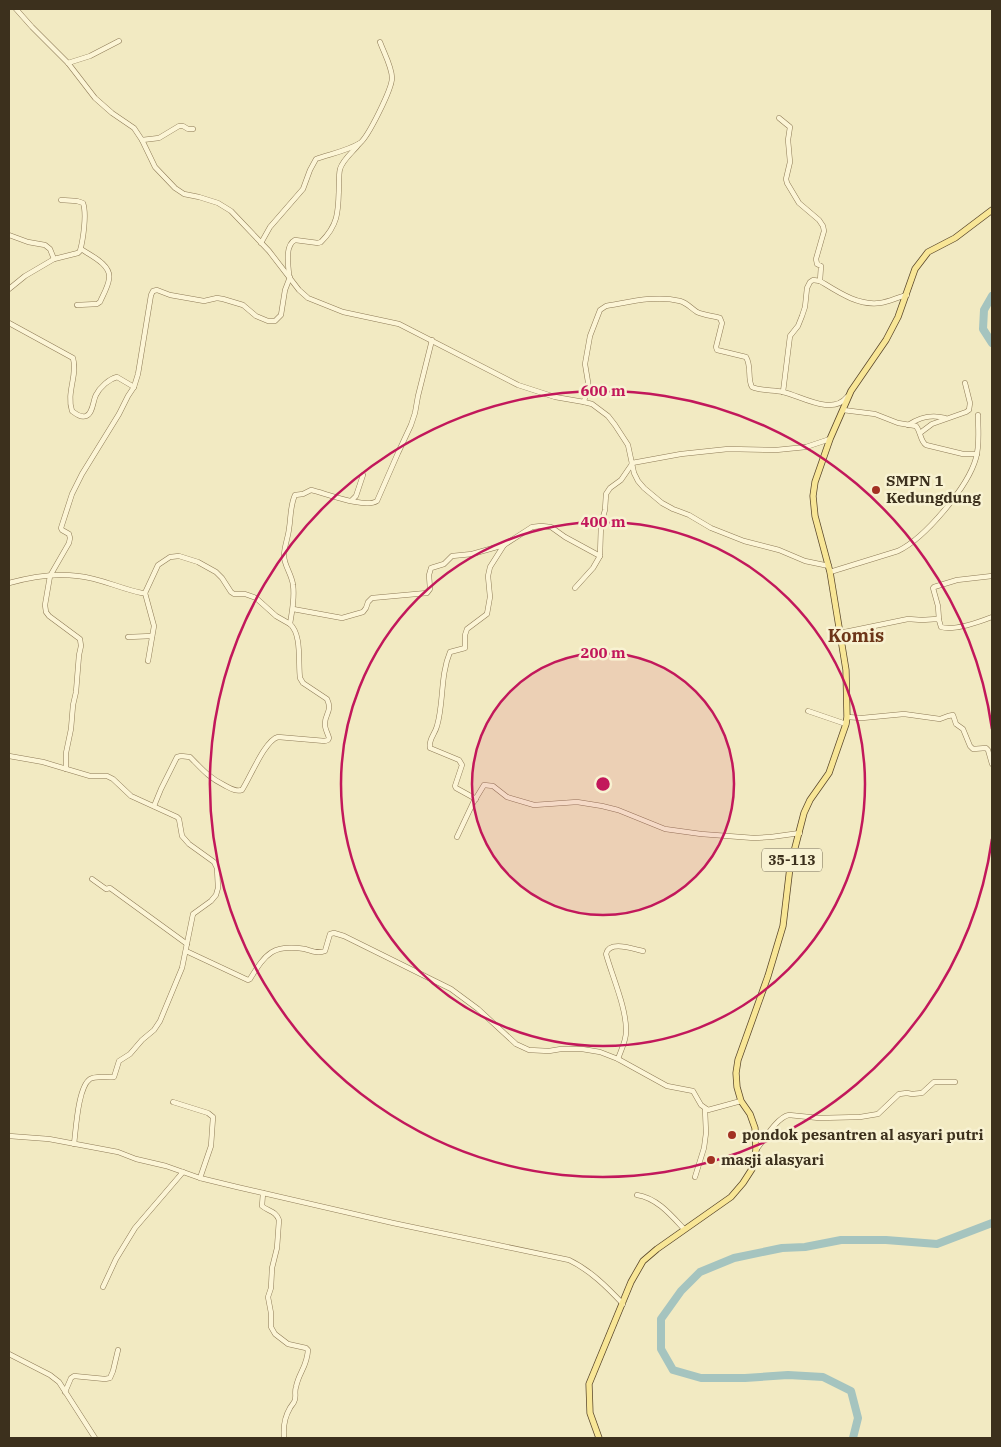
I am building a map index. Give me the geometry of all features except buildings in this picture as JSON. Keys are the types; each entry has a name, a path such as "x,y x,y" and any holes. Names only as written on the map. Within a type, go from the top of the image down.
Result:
{"main road":[{"name":"35-113","path":"598,1438 590,1413 589,1384 631,1282 643,1261 656,1249 730,1197 744,1183 752,1168 756,1150 755,1128 750,1114 741,1101 737,1087 736,1073 738,1060 768,976 783,926 790,867 804,813 810,800 829,773 847,716 846,670 829,569 815,516 813,496 815,482 830,440 851,391 886,340 907,295 915,269 924,256 932,249 955,238 992,210"}],"street":[{"path":"16,9 32,28 68,63 95,98 112,113 131,125 142,140 155,167 175,188 184,194 210,200 224,206 262,243 290,276 299,290 308,298 343,312 399,324 518,385 555,397 592,404 601,410 615,425 628,445 638,481 644,488 653,497 668,506 689,515 711,528 744,541 779,550 829,569 898,551 913,542 945,510 961,489 973,468 977,454 979,440 978,415"},
{"path":"68,63 90,56 119,41"},
{"path":"66,769 66,752 71,729 72,705 76,692 78,655 81,642 80,639 46,612 45,605 50,576 69,543 70,538 68,534 61,528 72,494 134,387 138,374 151,295 153,291 157,290 170,295 204,301 217,298 223,299 243,306 256,316 271,322 277,320 281,315 285,290 290,276 288,264 290,244 296,240 321,242 334,223 338,208 340,169 345,159 368,134 392,82 391,70 380,42"},
{"path":"779,118 790,127 788,140 790,162 786,179 787,183 799,203 819,220 823,226 824,231 816,259 821,266 820,282"},
{"path":"142,140 159,138 179,126 193,130"},
{"path":"262,243 270,227 303,189 316,159 361,142"},
{"path":"9,289 25,276 54,260 78,252 81,248 85,208 83,203 77,200 61,200"},
{"path":"9,235 32,244 45,245 50,249 54,260"},
{"path":"77,305 97,304 100,302 110,278 104,265 81,248"},
{"path":"783,392 790,336 798,326 802,316 807,288 810,282 813,280 820,282 853,300 870,303 882,303 907,295"},
{"path":"584,402 588,382 585,364 590,336 600,310 606,306 652,298 682,302 691,306 697,312 720,318 722,324 717,350 746,358 749,365 750,384 752,387 783,392 827,405 840,403 851,391"},
{"path":"9,323 73,358 74,368 69,397 72,411 80,416 90,414 96,395 108,381 117,377 134,387"},
{"path":"290,624 294,603 294,586 284,555 291,504 295,495 311,490 335,498 366,503 378,501 416,412 418,396 432,340"},
{"path":"920,433 932,424 966,412 970,408 964,383"},
{"path":"843,410 875,414 892,421 916,426 922,442 926,445 966,454 977,454"},
{"path":"908,425 925,417 946,418"},
{"path":"575,588 593,568 600,556 601,524 605,510 606,494 610,488 621,480 632,463 682,454 728,449 783,450 806,447 830,440"},
{"path":"350,500 356,496 363,475"},
{"path":"292,610 342,618 363,612 372,598 427,592 430,589 429,575 431,568 444,564 452,556 472,554 504,545 532,527 551,527 600,556"},
{"path":"476,799 455,786 462,765 459,760 430,748 430,744 438,726 442,680 450,652 465,648 467,629 487,614 490,597 488,576 490,567 504,545"},
{"path":"148,661 154,623 145,593 158,565 170,557 179,556 198,562 216,572 231,592 256,598 276,616 294,628 297,640 300,678 303,683 327,699 330,709 325,724 328,740 274,738 240,791 215,781 197,766 190,757 177,757 154,806"},
{"path":"9,583 50,576 78,576 145,593"},
{"path":"992,576 957,580 934,586 933,590 938,606 941,627 966,625 992,618"},
{"path":"840,633 908,619 936,618 939,620"},
{"path":"128,637 152,636"},
{"path":"808,711 846,724"},
{"path":"847,716 862,718 904,714 940,719 953,715 957,726 962,729 970,746 973,749 986,748 992,764"},
{"path":"9,756 43,762 90,776 107,776 113,779 131,796 177,817 182,836 189,844 214,862 217,868 218,888 216,895 193,914 182,968 160,1021 154,1030 130,1054 119,1062 114,1078 91,1078 85,1085 80,1100 74,1144"},
{"path":"457,837 484,785 493,786 507,797 534,805 577,802 602,806 665,828 701,834 754,838 800,833"},
{"path":"92,879 106,889 110,888 113,890 188,944"},
{"path":"186,951 248,980 274,950 286,947 306,949 320,953 324,951 330,934 334,933 344,936 451,989 478,1009 516,1044 522,1047 536,1051 582,1049 600,1052 618,1059 667,1086 693,1091 705,1109 706,1133 704,1148 695,1177"},
{"path":"618,1059 626,1037 625,1023 618,989 606,950 617,946 643,951"},
{"path":"756,1150 777,1123 785,1116 819,1118 860,1117 878,1114 899,1094 922,1092 934,1082 955,1082"},
{"path":"705,1109 708,1110 741,1101"},
{"path":"172,1102 208,1113 213,1117 210,1146 200,1178"},
{"path":"9,1136 49,1139 118,1152 200,1178 262,1193 569,1260 583,1266 610,1290 622,1304"},
{"path":"102,1287 135,1228 183,1172"},
{"path":"262,1193 262,1206 274,1212 279,1220 277,1248 268,1297 271,1328 274,1334 288,1344 308,1350 305,1368 298,1378 295,1388 295,1401 288,1411 283,1424 284,1438"},
{"path":"637,1195 648,1196 654,1200 684,1229"},
{"path":"65,1392 74,1376 110,1378 118,1350"},
{"path":"9,1354 59,1382 95,1438"}],"waterway":[{"path":"992,296 984,310 983,329 992,343"},
{"path":"853,1438 858,1418 851,1391 823,1377 788,1375 745,1378 701,1378 673,1370 661,1349 661,1319 681,1291 700,1272 734,1258 782,1248 805,1247 841,1240 886,1240 937,1244 992,1223"}],"place":[{"name":"SMPN 1 Kedungdung","path":"876,490"},
{"name":"pondok pesantren al asyari putri","path":"732,1135"},
{"name":"masji alasyari","path":"711,1160"}],"district":[{"name":"Komis","path":"856,636"}]}
